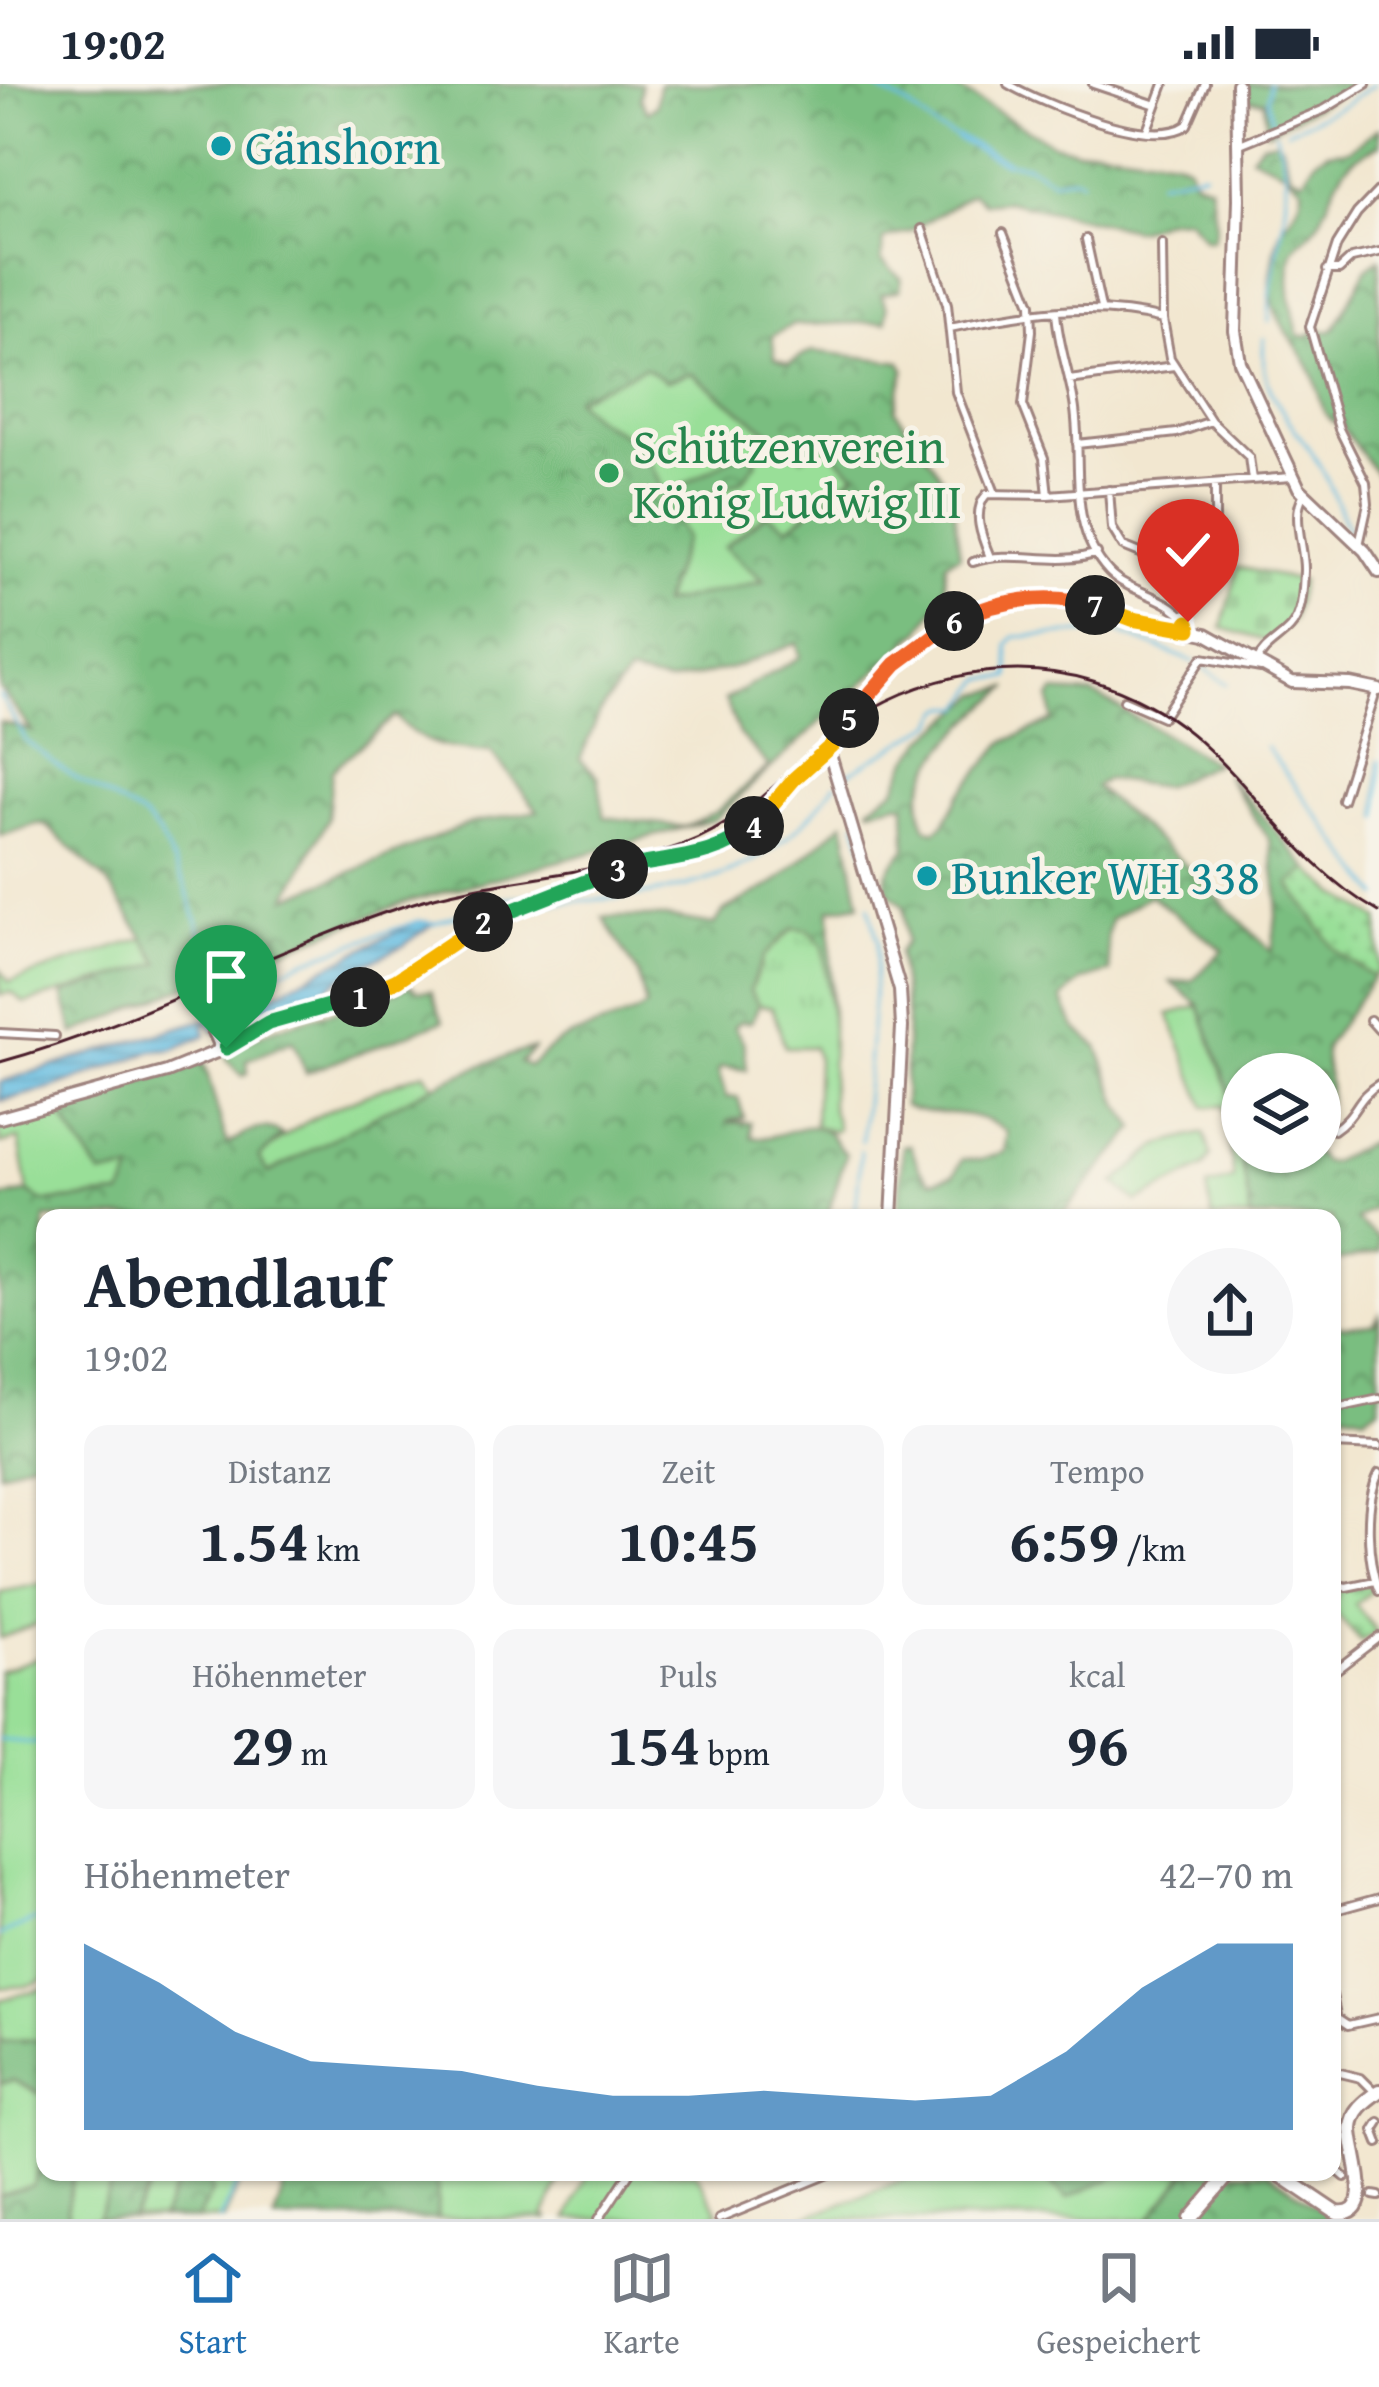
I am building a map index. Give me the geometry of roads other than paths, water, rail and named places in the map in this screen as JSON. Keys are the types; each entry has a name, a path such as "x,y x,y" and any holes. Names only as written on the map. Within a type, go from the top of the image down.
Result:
{"main road":[{"path":"1237,84 1236,342 1244,372 1292,477 1379,572"},
{"path":"0,1118 167,1072 268,1023 365,995 410,971 470,928 564,888 620,868 712,851 731,843 754,826 828,748 884,675 919,644 976,611 1017,601 1071,600 1206,634 1292,682 1378,689"},
{"path":"828,748 900,990 893,1209"},
{"path":"1289,2181 1337,2213 1354,2216 1366,2208 1376,2195 1351,2128 1357,2109 1378,2092"},
{"path":"1192,2219 1224,2181"}],"street":[{"path":"1008,84 1081,116 1165,133 1183,129 1205,84"},
{"path":"1023,92 1031,84"},
{"path":"1094,84 1156,105"},
{"path":"1147,130 1164,84"},
{"path":"1238,144 1325,110 1366,84"},
{"path":"1358,545 1368,499 1365,477 1336,421 1310,327 1328,270 1351,222 1379,190"},
{"path":"922,229 945,294 956,392 995,494"},
{"path":"1003,233 1018,263 1033,314 1023,405 1044,458 1048,495"},
{"path":"1086,239 1101,308"},
{"path":"1162,244 1163,319 1174,366 1211,421 1249,457 1252,480"},
{"path":"1328,270 1339,270 1352,258 1379,252"},
{"path":"950,328 989,318 1101,308 1163,319"},
{"path":"1056,312 1077,444 1077,492 1097,553 1113,576 1182,614 1190,629"},
{"path":"1069,380 1174,366"},
{"path":"1077,444 1177,433 1211,421"},
{"path":"990,557 980,530 980,503 987,494 1048,495 1292,477"},
{"path":"1185,600 1214,523 1215,482"},
{"path":"1109,490 1112,528 1118,541 1194,575"},
{"path":"1124,700 1163,717 1202,658 1258,666 1264,649 1287,632 1298,612 1304,564 1298,506 1304,494"},
{"path":"1368,499 1379,499"},
{"path":"973,562 1011,554 1066,559 1097,553"},
{"path":"1342,800 1378,689"},
{"path":"192,988 220,1050"},
{"path":"1370,1020 1379,1030"},
{"path":"0,1033 55,1036"},
{"path":"1341,1125 1353,1116 1359,1097 1379,1084"},
{"path":"1341,1407 1379,1399"},
{"path":"1341,1444 1379,1446"},
{"path":"1379,1474 1373,1491 1379,1592"},
{"path":"1341,1586 1375,1581"},
{"path":"1341,1666 1379,1637"},
{"path":"1341,1909 1379,1898"},
{"path":"1341,2023 1379,2018"},
{"path":"1341,2073 1361,2078 1378,2092"},
{"path":"1379,2122 1374,2131 1379,2143"},
{"path":"1341,2174 1345,2177"},
{"path":"599,2219 624,2181"},
{"path":"719,2219 812,2181"}],"water":[{"path":"418,921 434,923 403,946 325,989 214,1032 209,1023 204,1025 206,1035 172,1050 153,1051 54,1088 0,1101 0,1082 209,1018 274,993"}],"waterway":[{"path":"867,84 958,138"},
{"path":"1269,84 1273,126"},
{"path":"1287,131 1346,104 1374,84"},
{"path":"1269,321 1286,198 1276,133"},
{"path":"958,138 1005,162"},
{"path":"1005,162 1027,165 1052,180 1082,180"},
{"path":"1157,181 1204,172"},
{"path":"1264,338 1263,359 1273,393 1321,468 1349,530"},
{"path":"842,777 935,723 945,708 963,707 983,679 1010,677 1008,645 1014,637 1115,631 1194,662"},
{"path":"1201,666 1227,684"},
{"path":"0,696 27,742 69,774 143,817 158,833 185,885 205,945 218,961"},
{"path":"1266,747 1379,896"},
{"path":"1379,761 1379,817"},
{"path":"540,903 625,897 705,881 776,846 807,819 835,784"},
{"path":"856,822 875,883"},
{"path":"433,924 502,898 528,896"},
{"path":"862,1141 878,942 869,906"},
{"path":"241,980 255,983 300,962 418,921 432,923"},
{"path":"222,966 234,970"},
{"path":"856,1209 861,1151"},
{"path":"0,1740 36,1743"},
{"path":"0,1935 36,1920"},
{"path":"220,2219 239,2181"}],"railway":[{"path":"0,1062 104,1028 407,905 614,864 682,845 742,812 856,718 920,687 989,672 1059,673 1141,701 1181,726 1215,756 1305,854 1379,912"}],"place":[{"name":"Gänshorn","path":"221,146"},
{"name":"Schützenverein König Ludwig III","path":"609,473"},
{"name":"Bunker WH 338","path":"927,876"}]}
